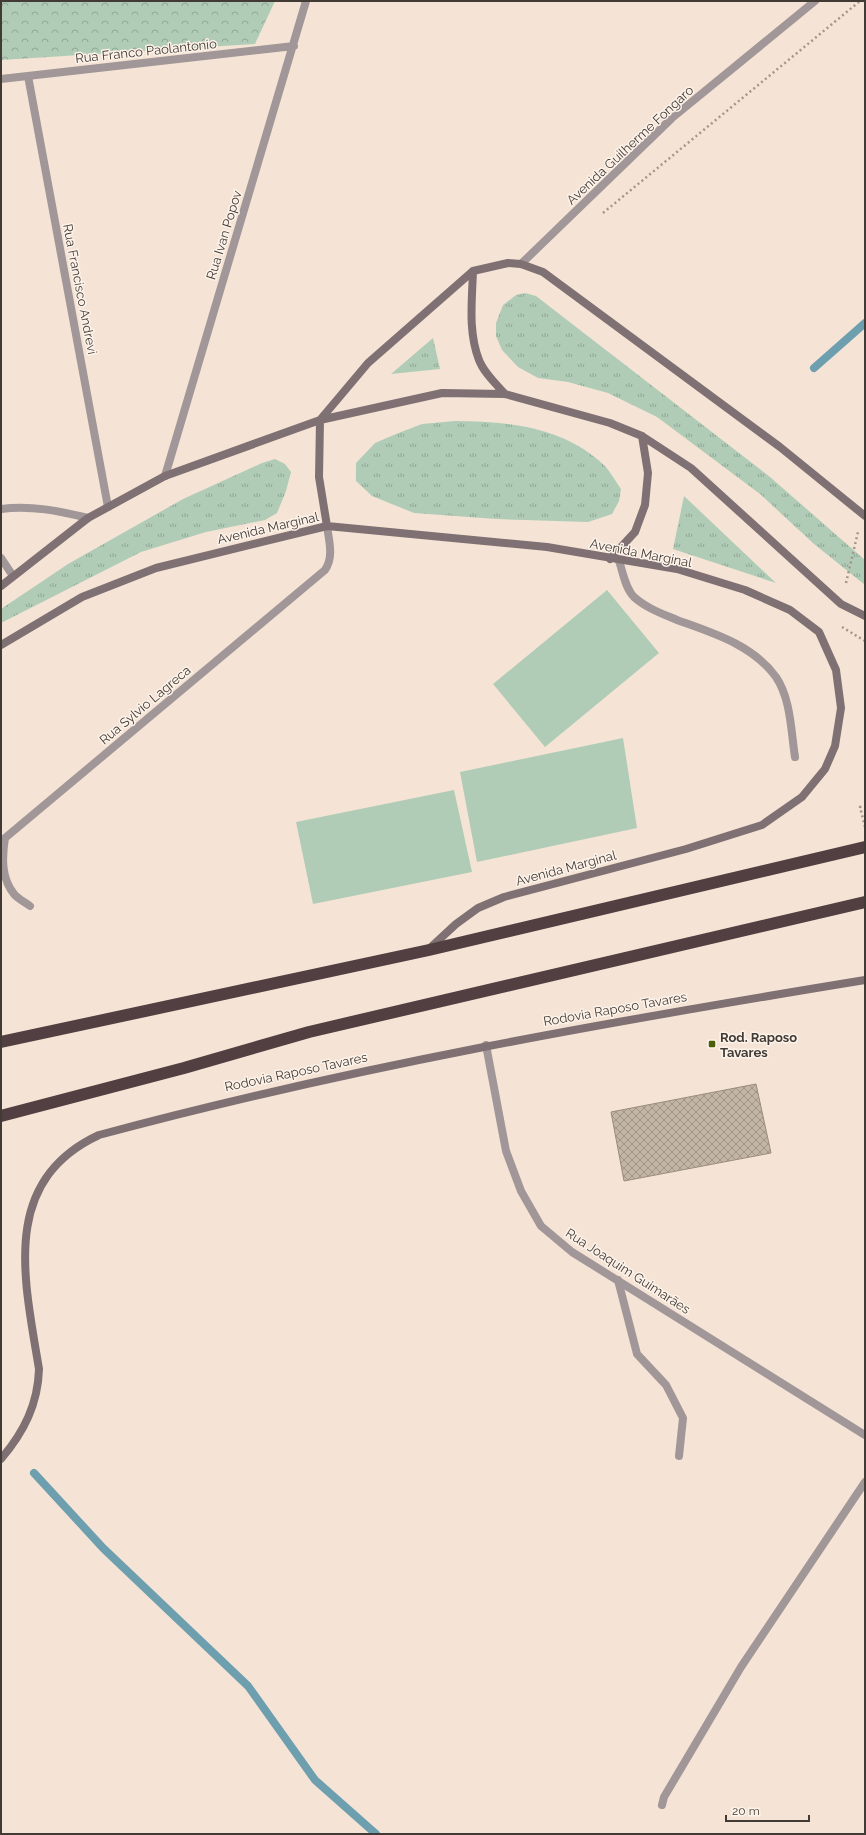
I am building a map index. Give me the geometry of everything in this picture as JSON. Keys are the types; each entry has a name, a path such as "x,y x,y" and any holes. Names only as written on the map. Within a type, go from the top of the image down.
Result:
{"highway":[{"path":"1,1042 429,950 865,846"},
{"path":"5,1116 184,1068 309,1032 865,902"}],"main road":[{"path":"327,526 320,477 320,420 368,363 473,271 508,263 521,264 543,272 780,447 863,515"},
{"path":"473,271 471,324 475,347 479,361 491,379 505,394"},
{"path":"1,586 88,518 165,476 320,420 442,393 505,394 610,423 642,436 691,468 841,604 865,616"},
{"path":"610,559 636,532 645,505 648,473 642,436"},
{"name":"Avenida Marginal","path":"1,645 82,597 156,568 327,526 546,547 677,570 745,590 790,610 818,632 836,670 841,708 835,746 825,769 802,797 762,825 686,849 504,897 478,908 456,924 429,950"},
{"name":"Rodovia Raposo Tavares","path":"1,1459 26,1423 39,1387 39,1369 21,1259 23,1230 28,1207 38,1183 51,1166 81,1142 116,1130 228,1102 486,1045 865,980"}],"street":[{"name":"Rua Ivan Popov","path":"165,476 294,46 306,1"},
{"name":"Avenida Guilherme Fongaro","path":"521,264 672,118 814,1"},
{"name":"Rua Franco Paolantonio","path":"1,79 294,46"},
{"name":"Rua Francisco Andrevi","path":"28,76 108,507"},
{"path":"1,509 16,507 37,508 88,518"},
{"name":"Rua Sylvio Lagreca","path":"30,906 14,894 5,877 2,858 6,838 325,570 330,561 331,555 327,526"},
{"path":"1,558 13,576"},
{"path":"619,561 629,589 634,597 656,612 737,644 761,660 777,678 787,701 795,757"},
{"name":"Rua Joaquim Guimarães","path":"486,1045 506,1151 521,1191 541,1226 572,1252 865,1435"},
{"path":"618,1280 637,1354 666,1385 683,1418 679,1456"},
{"path":"662,1805 664,1797 741,1667 865,1482"}],"path":[{"path":"600,215 860,1"},
{"path":"841,604 863,515"},
{"path":"865,806 860,807 865,829"}],"green space":[{"path":"1,1 275,1 255,44 1,60"},
{"path":"525,293 536,296 770,477 865,560 865,585 814,544 760,494 657,417 608,393 568,382 538,378 518,367 502,350 496,336 496,323 503,305 516,295"},
{"path":"433,338 440,369 391,374"},
{"path":"475,421 515,425 535,429 572,443 589,453 605,466 621,489 619,501 612,514 588,522 496,519 414,513 372,496 356,481 356,463 375,443 422,424"},
{"path":"275,459 285,464 291,472 286,491 277,513 265,520 206,532 141,552 1,623 1,609 68,564 183,499 262,463"},
{"path":"684,496 776,583 673,549"},
{"path":"607,590 659,653 545,747 493,684"},
{"path":"623,738 637,828 477,862 460,772"},
{"path":"454,790 472,872 313,904 296,822"}],"building":[{"path":"756,1084 771,1153 624,1181 611,1112"}],"waterway":[{"path":"814,368 865,323"},
{"path":"34,1473 103,1548 248,1686 315,1780 376,1834"}],"place":[{"name":"Rod. Raposo Tavares","path":"712,1044"}]}
